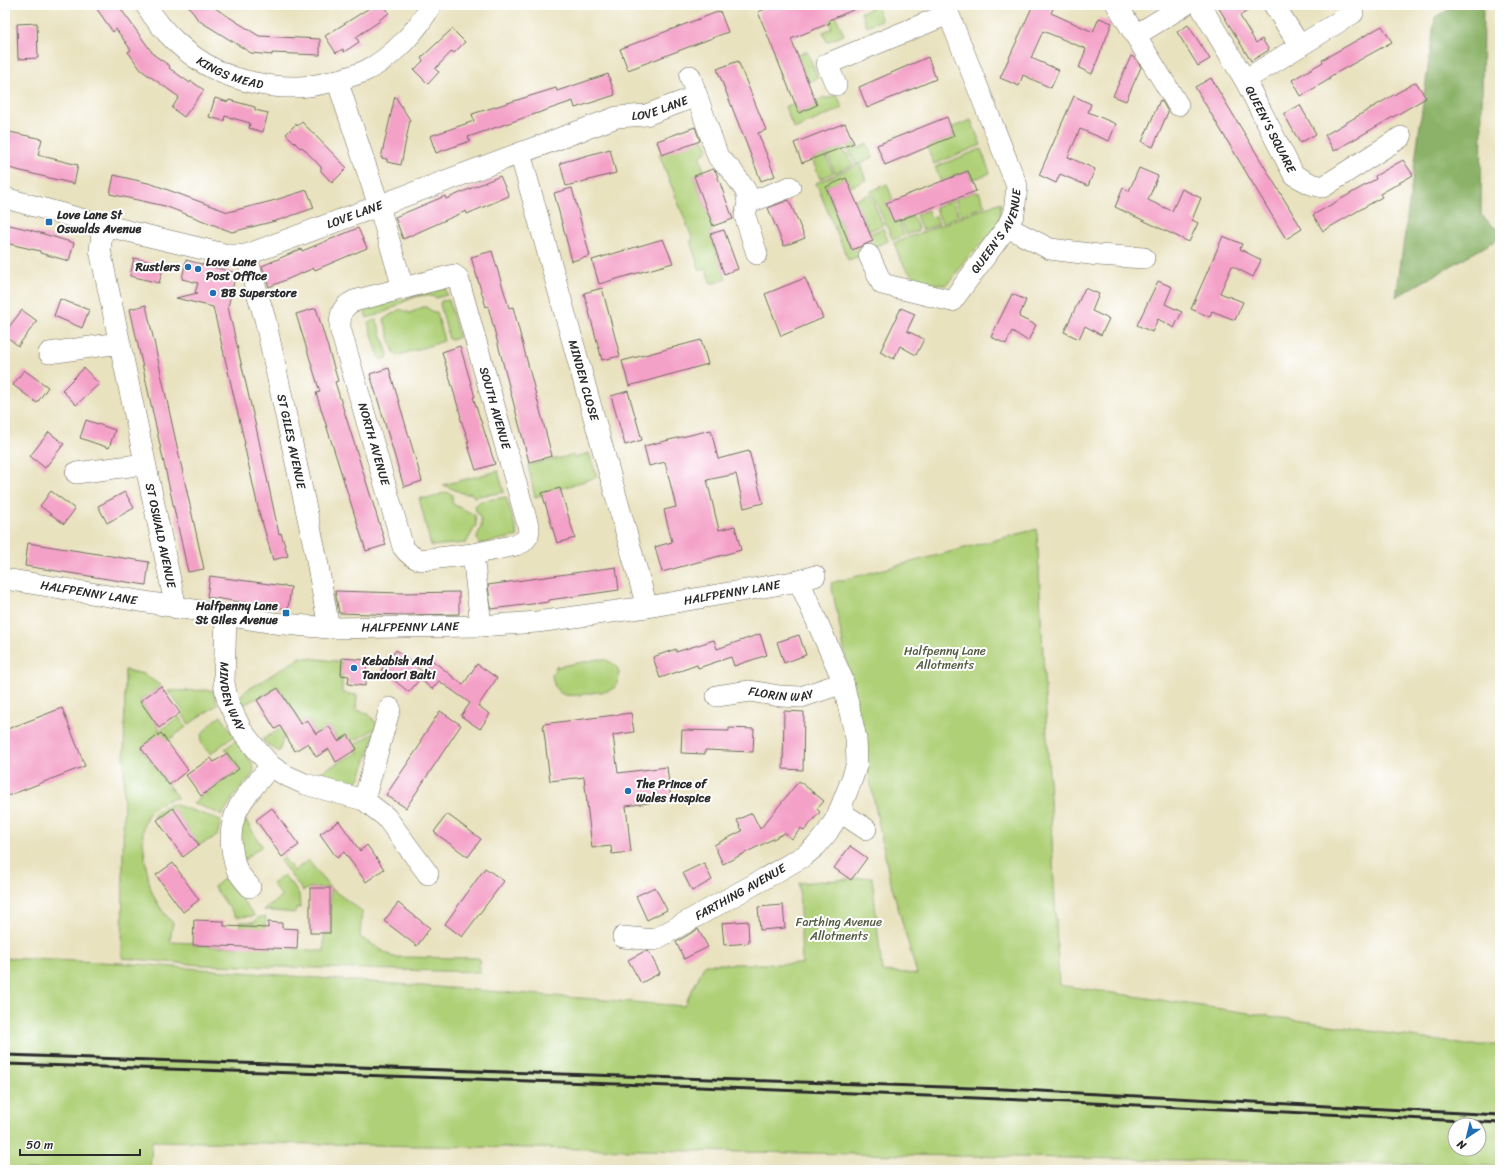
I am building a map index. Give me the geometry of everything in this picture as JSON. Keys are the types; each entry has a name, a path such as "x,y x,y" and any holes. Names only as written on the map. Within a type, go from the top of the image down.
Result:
{"street":[{"name":"KINGS MEAD","path":"146,5 155,20 163,29 187,51 214,69 236,78 257,84 297,88 337,80 365,70 382,59 407,38 431,5"},
{"path":"1117,5 1178,105"},
{"path":"1136,35 1185,5"},
{"name":"QUEEN'S SQUARE","path":"1200,5 1245,80 1294,175 1311,184 1323,187 1402,137"},
{"path":"1274,5 1300,46"},
{"name":"QUEEN'S AVENUE","path":"836,85 827,64 946,9 1017,186 1014,213 1007,227 952,301 882,284 869,255"},
{"name":"QUEEN'S SQUARE","path":"1245,80 1353,13"},
{"path":"690,76 718,157 732,171 746,191 748,203 745,216 757,254"},
{"path":"337,80 379,206 403,288"},
{"name":"LOVE LANE","path":"5,198 103,225 228,256 246,255 617,117 646,115 697,96"},
{"name":"MINDEN CLOSE","path":"520,153 647,607"},
{"path":"748,203 790,187"},
{"name":"ST OSWALD AVENUE","path":"103,225 100,250 176,608"},
{"path":"1007,227 1050,249 1098,255 1144,258"},
{"name":"ST GILES AVENUE","path":"246,255 266,319 316,555 329,628"},
{"name":"SOUTH AVENUE","path":"403,288 447,276 454,275 458,278 529,529 528,536 523,542 516,545 473,554"},
{"name":"NORTH AVENUE","path":"403,288 354,301 348,304 343,308 340,316 340,328 403,547 412,557 421,560 473,554"},
{"path":"49,352 119,343"},
{"path":"76,473 145,464"},
{"path":"473,554 480,626"},
{"name":"HALFPENNY LANE","path":"5,579 274,623 329,628 480,626 538,622 647,607 807,579"},
{"name":"FARTHING AVENUE","path":"623,937 654,940 804,856 816,846 827,833 839,811 857,763 856,738 843,683 807,579"},
{"name":"MINDEN WAY","path":"226,615 224,683 228,702 242,731 271,766 285,775 305,784 364,800 386,817 428,874"},
{"name":"FLORIN WAY","path":"717,696 750,691 779,696 801,697 843,683"},
{"path":"364,800 390,708"},
{"path":"250,888 234,865 230,838 232,823 242,800 271,766"},
{"path":"839,811 866,829"}],"green space":[{"path":"822,5 831,5 844,35 827,42 823,32 832,28"},
{"path":"869,5 876,5 882,20 866,26 861,12 871,9"},
{"path":"1457,5 1483,5 1481,215 1500,232 1500,238 1396,297 1435,17"},
{"path":"807,51 818,78 808,82 797,55"},
{"path":"837,95 843,108 794,129 785,107 794,103 799,112 816,105 815,101 825,97 826,99"},
{"path":"971,120 981,145 934,164 927,147 954,136 951,128"},
{"path":"703,139 708,148 700,157 704,172 694,176 714,229 710,231 712,233 710,234 726,279 711,284 706,269 700,271 690,241 693,240 659,154"},
{"path":"854,143 857,149 867,144 873,157 856,165 847,145"},
{"path":"842,147 845,154 848,153 853,165 835,173 827,153"},
{"path":"981,149 990,173 972,180 968,171 941,182 935,167"},
{"path":"825,154 833,173 820,179 812,159"},
{"path":"860,164 866,180 850,187 846,179 826,187 852,250 870,234 883,228 888,241 863,251 863,255 848,260 816,183"},
{"path":"887,184 893,200 886,203 895,222 899,221 904,235 893,240 871,191"},
{"path":"976,191 977,193 979,192 985,206 961,215 955,199"},
{"path":"870,194 883,225 869,231 855,200"},
{"path":"952,200 959,216 942,223 935,208"},
{"path":"1001,202 1000,219 991,234 966,259 952,279 945,285 934,284 917,278 908,271 903,264 894,243"},
{"path":"928,210 931,218 936,216 939,224 922,230 916,215"},
{"path":"913,216 919,230 907,235 901,221"},
{"path":"445,288 447,295 436,298 423,295 416,297 383,313 367,318 364,309"},
{"path":"449,300 459,337 451,340 449,339 440,304 441,301"},
{"path":"426,307 433,312 437,312 444,341 397,356 394,353 384,319 400,309 410,313"},
{"path":"375,320 377,321 388,355 387,358 380,360 368,323"},
{"path":"589,453 597,477 535,497 528,465 573,455 574,458"},
{"path":"498,471 504,492 474,497 471,493 465,494 443,485"},
{"path":"446,492 453,495 453,504 475,515 476,525 466,543 431,546 419,498 431,498"},
{"path":"506,497 518,536 479,544 477,537 481,527 481,519 475,506 481,501"},
{"path":"1037,529 1059,985 1466,1045 1500,1045 1500,1166 152,1141 150,1170 5,1170 5,958 122,963 684,1006 705,964 802,964 799,883 872,877 882,971 917,974 889,876 831,583"},
{"path":"301,657 342,662 342,693 357,695 356,710 369,715 378,727 352,742 338,741 329,726 316,734 307,720 285,734 279,752 262,740 298,718 279,688 243,705 239,699 244,692"},
{"path":"599,659 611,662 618,669 619,678 613,689 577,695 565,695 560,693 554,683 552,675 556,667"},
{"path":"125,670 144,674 161,686 140,701 159,728 159,731 179,717 186,727 166,742 155,737 141,748 178,798 160,803 155,807 147,816 143,828 146,865 152,892 159,906 173,923 170,942 193,943 193,945 239,947 240,922 254,922 259,917 266,917 265,928 251,946 324,951 324,933 330,933 330,888 362,911 360,937 393,957 479,958 480,972 202,965 122,958"},
{"path":"214,690 217,705 189,724 182,714 184,712 168,691"},
{"path":"221,716 234,736 210,754 202,744 202,734 215,720"},
{"path":"376,732 360,777 356,783 351,786 322,780 315,775 358,752 354,745"},
{"path":"236,740 252,763 254,769 253,774 235,795 222,815 193,803 239,769 225,749"},
{"path":"173,804 221,820 217,836 199,845 173,809 157,820 153,816 164,806"},
{"path":"242,815 262,846 244,860 235,848"},
{"path":"284,858 294,871 308,860 330,888 310,888 303,891 280,861"},
{"path":"284,875 299,894 300,908 296,908 295,913 263,910 282,896 272,884"},
{"path":"225,878 255,916 236,917 214,887"}],"building":[{"path":"94,5 118,5 154,55 190,83 191,81 204,90 184,117 172,108 179,97 141,70 128,52 131,50 116,29 113,32"},
{"path":"188,5 210,5 259,36 320,39 320,55 272,53 272,55 251,53 198,20"},
{"path":"374,5 384,5 389,13 356,37 359,42 344,52 343,49 336,53 325,36"},
{"path":"774,5 865,5 829,20 830,23 791,39 817,105 799,113 758,12"},
{"path":"1033,5 1055,5 1051,13 1093,32 1099,18 1112,23 1092,74 1079,68 1086,49 1043,31 1031,58 1059,70 1051,88 1023,75 1019,86 1000,78"},
{"path":"1217,5 1256,5 1240,16 1256,43 1262,39 1269,50 1251,61"},
{"path":"720,11 728,32 628,70 620,49"},
{"path":"37,23 38,58 18,59 17,24"},
{"path":"1188,25 1210,59 1198,66 1177,32"},
{"path":"1382,26 1392,42 1329,77 1330,79 1301,96 1292,80 1323,62 1322,60"},
{"path":"452,29 465,42 454,53 452,51 435,69 439,72 428,84 414,70 423,61 421,58"},
{"path":"1131,56 1135,58 1141,67 1126,101 1113,96"},
{"path":"928,57 936,79 867,108 859,87"},
{"path":"738,61 766,130 758,133 775,176 761,181 717,69"},
{"path":"608,74 615,95 575,108 573,101 468,137 470,141 436,153 430,136 474,121 472,114 556,88 557,91"},
{"path":"1211,78 1302,229 1286,239 1195,87"},
{"path":"1416,82 1426,98 1334,151 1325,135"},
{"path":"395,96 410,120 401,165 387,162 387,159 381,158"},
{"path":"1074,96 1091,104 1088,112 1116,124 1109,141 1080,129 1068,157 1095,169 1088,186 1060,174 1056,183 1039,175"},
{"path":"215,98 255,107 255,110 268,113 263,132 249,128 250,123 225,116 224,121 209,117"},
{"path":"1160,100 1168,112 1153,147 1142,142"},
{"path":"1300,105 1316,134 1300,143 1284,114"},
{"path":"947,117 954,136 885,165 877,145"},
{"path":"302,122 347,168 332,183 321,171 321,167 302,147 300,148 286,134 296,124 297,126"},
{"path":"845,123 854,143 802,163 794,143"},
{"path":"695,127 700,141 662,155 657,141"},
{"path":"5,131 42,139 38,155 78,165 74,184 5,167"},
{"path":"610,149 616,173 566,186 560,163"},
{"path":"1403,160 1413,175 1380,194 1382,197 1323,231 1313,215 1376,179 1375,176"},
{"path":"1139,168 1158,176 1148,200 1172,211 1182,189 1201,198 1192,220 1198,223 1189,242 1115,207 1123,188 1129,191"},
{"path":"713,169 716,172 733,219 713,226 694,176"},
{"path":"968,171 976,191 894,222 886,203"},
{"path":"114,175 152,184 228,212 272,201 307,190 314,208 279,220 232,232 165,206 110,194"},
{"path":"500,176 509,196 467,214 466,211 403,239 395,217 445,196 446,199"},
{"path":"846,178 873,241 852,250 826,187"},
{"path":"572,188 590,256 572,261 554,193"},
{"path":"789,200 805,238 784,246 768,208"},
{"path":"5,224 74,243 69,261 40,253 40,251 5,243"},
{"path":"358,228 367,248 315,270 314,268 269,287 262,266 301,249 302,251"},
{"path":"724,230 738,269 724,274 710,234"},
{"path":"1223,236 1242,244 1240,249 1261,260 1253,277 1232,266 1220,293 1243,302 1235,320 1212,311 1210,317 1191,309"},
{"path":"663,239 673,263 599,284 592,260"},
{"path":"492,251 509,308 513,307 552,456 529,462 488,306 486,307 471,257"},
{"path":"134,258 164,265 159,283 130,276"},
{"path":"186,260 236,273 228,307 279,534 281,533 288,556 273,560 261,521 245,444 213,307 176,298 198,293 195,293 198,283 182,279"},
{"path":"805,278 823,318 781,336 765,294"},
{"path":"1158,281 1172,287 1165,304 1182,312 1174,328 1158,319 1152,332 1137,325"},
{"path":"602,288 620,356 602,360 584,293"},
{"path":"1085,288 1099,294 1092,311 1109,319 1101,335 1085,326 1079,339 1064,332"},
{"path":"1012,294 1026,300 1019,317 1036,325 1028,341 1012,331 1006,344 991,337"},
{"path":"60,299 89,310 82,328 54,316"},
{"path":"146,305 204,569 188,572 130,309"},
{"path":"316,308 338,381 335,382 386,545 366,551 316,393 320,392 296,314"},
{"path":"901,308 915,314 907,331 924,339 916,355 900,346 894,359 880,352"},
{"path":"22,310 37,321 18,346 5,335 5,332"},
{"path":"701,340 708,364 629,386 622,361"},
{"path":"460,346 475,397 473,397 495,464 476,470 442,352"},
{"path":"84,368 99,384 76,405 62,390"},
{"path":"389,368 422,481 404,487 370,374"},
{"path":"24,370 48,387 37,403 13,385"},
{"path":"628,391 642,440 625,445 611,396"},
{"path":"86,420 115,430 109,448 80,438"},
{"path":"711,430 718,459 749,451 763,503 744,508 736,474 707,480 719,530 735,526 741,550 662,572 655,547 672,542 664,510 676,507 665,462 649,466 644,446"},
{"path":"49,432 64,444 45,468 30,456"},
{"path":"560,488 575,538 557,543 542,493"},
{"path":"51,491 75,509 64,524 40,506"},
{"path":"125,492 134,508 107,523 98,506"},
{"path":"28,543 149,562 146,585 25,566"},
{"path":"616,567 619,590 549,600 549,602 491,609 488,585"},
{"path":"210,576 291,587 288,609 207,597"},
{"path":"335,591 401,593 459,592 459,614 402,615 339,613"},
{"path":"760,634 767,655 734,666 731,657 698,668 697,665 660,678 653,657 676,649 676,652 714,640 717,649"},
{"path":"799,635 806,655 784,663 777,642"},
{"path":"396,650 423,672 432,660 463,685 477,664 497,678 478,706 490,714 480,729 461,716 470,703 439,681 432,689 420,679 409,692 381,670"},
{"name":"Kebabish And Tandoori Balti","path":"342,658 367,660 365,686 348,684 349,676 341,675"},
{"path":"161,686 180,713 159,728 140,701"},
{"path":"278,688 301,724 307,720 316,734 329,726 338,741 348,735 357,749 336,762 329,749 316,757 308,743 295,751 280,726 275,729 257,700"},
{"path":"62,708 85,766 5,797 5,730"},
{"path":"440,711 461,725 406,808 386,795 422,742 420,741"},
{"path":"784,711 804,712 803,770 783,769"},
{"name":"The Prince of Wales Hospice","path":"631,713 634,732 613,735 618,773 667,767 671,800 626,806 631,852 612,854 611,846 592,848 584,777 550,781 543,724"},
{"path":"729,728 754,729 753,752 705,750 705,754 681,753 682,730 729,731"},
{"path":"161,733 188,770 169,785 141,748"},
{"path":"227,753 239,769 201,796 186,775 211,758 214,762"},
{"path":"799,781 824,801 817,809 820,812 804,831 801,828 792,839 785,833 723,864 714,845 742,831 737,820 752,813 760,829"},
{"path":"173,808 199,845 183,857 157,820"},
{"path":"272,808 299,845 282,857 256,820"},
{"path":"447,814 481,839 468,857 434,832"},
{"path":"339,821 360,851 367,845 384,869 366,882 344,852 337,858 320,834"},
{"path":"850,846 867,858 851,880 834,868"},
{"path":"173,863 199,900 183,912 156,875"},
{"path":"704,863 712,880 692,891 683,873"},
{"path":"485,868 504,881 462,937 445,924"},
{"path":"655,887 667,910 647,920 636,896"},
{"path":"310,888 330,888 330,933 310,933"},
{"path":"398,903 430,928 417,946 384,921"},
{"path":"783,905 785,928 760,930 758,907"},
{"path":"194,920 224,921 224,926 268,928 268,922 282,923 282,928 298,929 297,949 193,945"},
{"path":"748,921 749,943 724,945 722,923"},
{"path":"698,929 708,947 684,959 676,942"},
{"path":"645,951 649,952 660,973 641,983 628,960"}],"railway":[{"path":"5,1055 1003,1089 1500,1115"},
{"path":"5,1064 939,1096 1500,1123"}],"place":[{"name":"Love Lane St Oswalds Avenue","path":"49,222"},
{"name":"Rustlers","path":"188,267"},
{"name":"Love Lane Post Office","path":"198,269"},
{"name":"BB Superstore","path":"213,293"},
{"name":"Halfpenny Lane St Giles Avenue","path":"286,613"},
{"name":"Kebabish And Tandoori Balti","path":"354,668"},
{"name":"The Prince of Wales Hospice","path":"628,791"}],"park label":[{"name":"Halfpenny Lane Allotments","path":"945,658"},
{"name":"Farthing Avenue Allotments","path":"839,929"}]}
